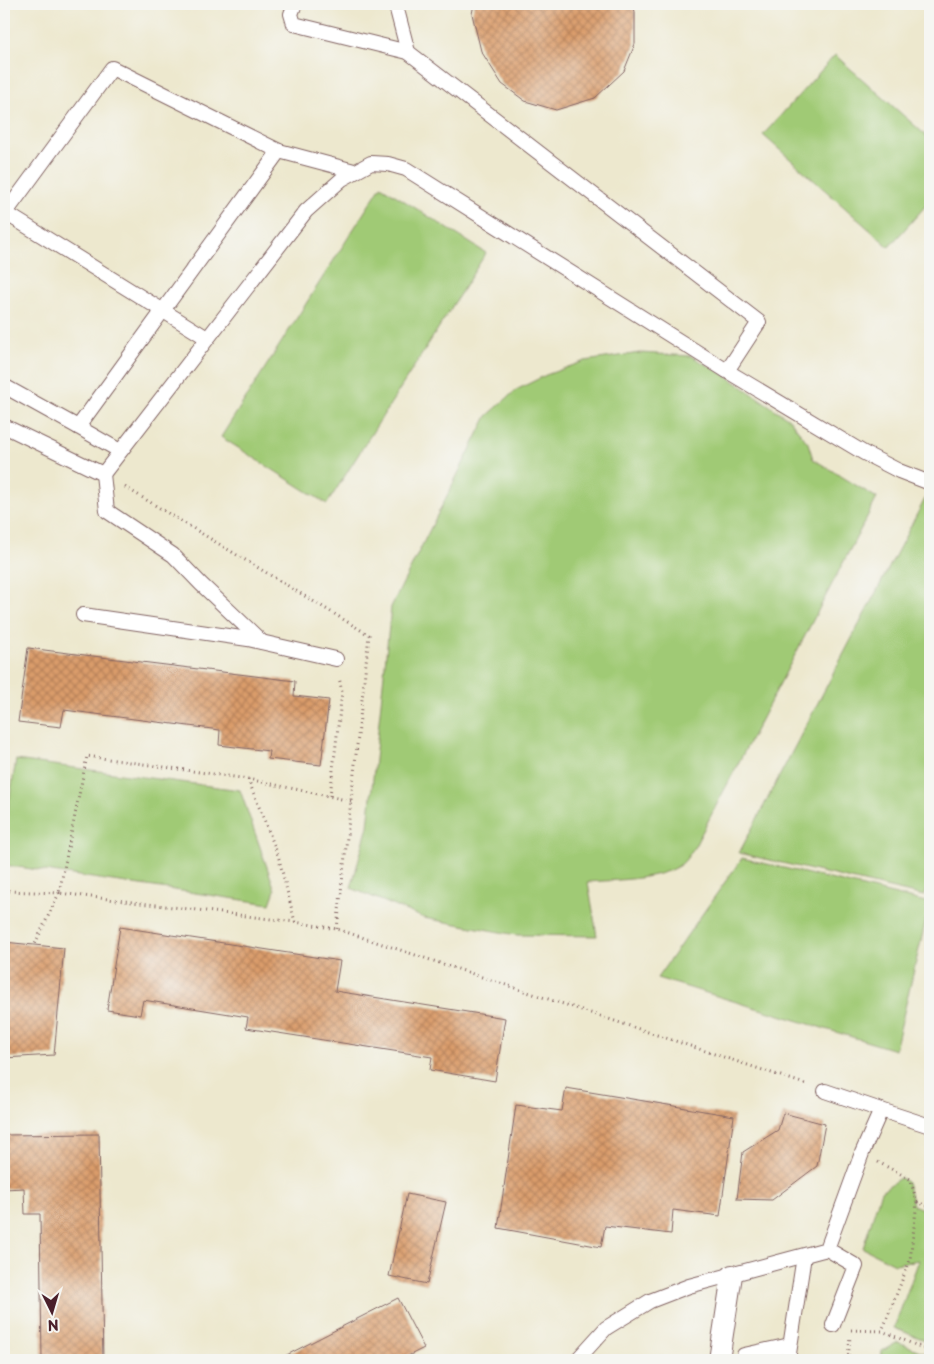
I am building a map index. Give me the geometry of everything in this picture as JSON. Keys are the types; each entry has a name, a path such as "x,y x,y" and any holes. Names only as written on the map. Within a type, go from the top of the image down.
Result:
{"street":[{"path":"719,1360 732,1275"}],"lane":[{"path":"294,4 291,14 294,24 408,52 759,322 728,371"},
{"path":"394,4 408,52"},
{"path":"207,338 4,213 112,68 279,151 354,171"},
{"path":"78,427 279,151"},
{"path":"263,643 201,584 173,554 107,511 103,474 306,211 342,179 371,163 388,164 406,169 728,371 864,453 899,471 930,483"},
{"path":"4,386 120,452"},
{"path":"4,426 103,474"},
{"path":"83,614 248,639 336,659"},
{"path":"825,1091 930,1126"},
{"path":"827,1249 862,1153 881,1110"},
{"path":"577,1360 606,1328 650,1301 689,1286 827,1249 856,1266 833,1325"},
{"path":"788,1360 804,1256"},
{"path":"743,1360 744,1355 790,1345"}],"path":[{"path":"103,474 369,634 337,929"},
{"path":"330,796 342,692"},
{"path":"35,944 59,893 87,756 248,779 351,801"},
{"path":"248,779 278,855 295,922"},
{"path":"4,892 59,893 295,922 337,929 825,1091"},
{"path":"862,1153 910,1179 917,1202 910,1260 882,1331"},
{"path":"917,1202 930,1207"},
{"path":"848,1360 851,1330 882,1331 930,1351"}],"green space":[{"path":"835,55 930,139 930,201 889,247 763,135"},
{"path":"381,186 486,253 327,504 221,437"},
{"path":"640,353 691,356 725,375 789,419 808,443 813,459 877,498 695,846 680,865 660,874 588,882 597,936 516,935 424,918 351,888 368,826 391,607 487,416 516,390 546,375 585,361"},
{"path":"927,495 930,497 930,884 924,896 739,853"},
{"path":"16,760 240,790 275,890 270,904 4,865 4,833"},
{"path":"742,858 930,903 895,1050 657,978"},
{"path":"900,1178 907,1182 913,1205 930,1212 930,1342 894,1328 919,1260 895,1264 863,1248 881,1191"},
{"path":"898,1342 930,1355 930,1360 881,1360 882,1351"}],"building":[{"path":"474,4 633,4 635,12 635,44 624,71 595,98 556,110 525,101 502,84 481,51 472,14"},
{"path":"28,648 295,681 294,696 329,700 321,765 268,759 269,751 219,745 220,730 64,710 61,727 18,722"},
{"path":"120,927 340,961 335,991 505,1018 495,1081 430,1070 432,1057 246,1028 248,1017 143,1000 140,1015 107,1010"},
{"path":"4,942 64,948 54,1055 4,1058"},
{"path":"566,1088 734,1116 720,1216 673,1210 671,1234 605,1226 601,1247 498,1228 516,1105 562,1111"},
{"path":"783,1113 825,1124 817,1166 772,1200 737,1199 743,1152 778,1130"},
{"path":"99,1134 103,1360 42,1360 40,1214 25,1214 24,1188 4,1189 4,1135"},
{"path":"407,1194 446,1202 427,1284 389,1276"},
{"path":"398,1298 424,1348 400,1360 277,1360"}]}
